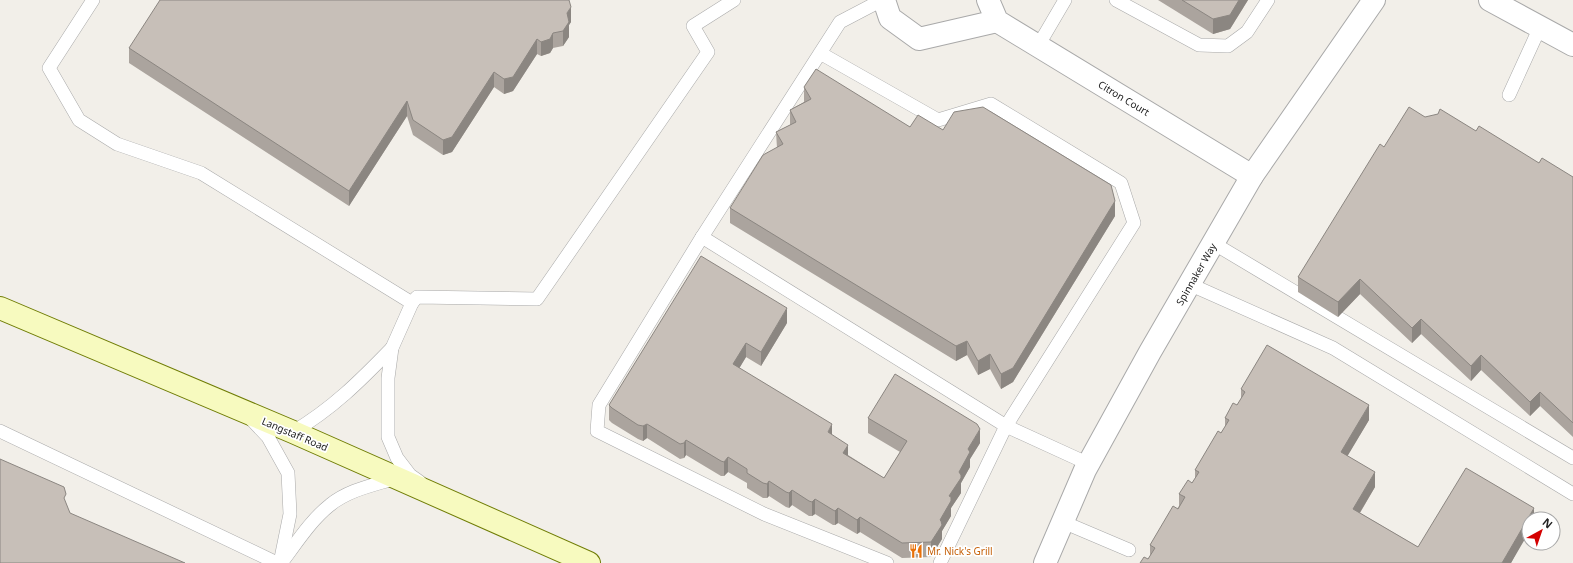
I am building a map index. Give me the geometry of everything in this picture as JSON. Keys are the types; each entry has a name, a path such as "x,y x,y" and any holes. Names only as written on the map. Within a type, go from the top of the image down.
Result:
{"main road":[{"name":"Langstaff Road","path":"0,308 440,496 589,563"}],"street":[{"path":"883,0 890,18 919,39 997,20 988,0"},
{"name":"Spinnaker Way","path":"1045,563 1089,464 1189,284 1252,176 1374,0"},
{"path":"1490,0 1573,45"},
{"name":"Citron Court","path":"997,20 1252,176"}],"lane":[{"path":"93,0 49,68 79,120 117,144 201,173 412,303"},
{"path":"440,496 410,475 397,458 388,437 388,378 392,348 412,303 417,297 538,299 708,52 693,26 734,0"},
{"path":"883,0 840,22 702,237 599,405 597,431 764,514 887,563"},
{"path":"1038,46 1065,0"},
{"path":"1116,0 1199,45 1228,46 1247,32 1268,0"},
{"path":"1509,95 1540,27"},
{"path":"820,53 938,120 991,104 1121,183 1134,223 1006,426 940,563"},
{"path":"702,237 1006,426 1089,464"},
{"path":"1213,243 1573,458"},
{"path":"1189,284 1333,348 1573,494"},
{"path":"292,432 316,418 333,405 392,348"},
{"path":"245,413 268,437 288,473 290,514 280,563"},
{"path":"0,431 277,563"},
{"path":"280,563 314,520 331,504 356,491 396,478"},
{"path":"1063,522 1129,550"}],"building":[{"path":"160,0 569,0 571,7 567,13 569,22 563,31 553,33 550,39 541,42 537,39 513,77 504,79 494,72 452,137 443,140 413,120 407,101 349,191 129,48"},
{"path":"1182,0 1239,0 1230,15 1213,19"},
{"path":"816,69 910,127 918,115 943,130 954,112 983,107 1111,185 1115,201 1013,368 1001,374 990,354 978,361 967,341 956,346 730,208 763,155 783,144 776,132 796,122 790,110 811,99 804,87"},
{"path":"1409,107 1425,117 1438,114 1440,109 1476,131 1479,126 1539,163 1542,158 1573,177 1573,423 1540,392 1530,402 1481,355 1471,366 1421,319 1412,328 1360,279 1338,302 1298,277 1380,144 1384,147"},
{"path":"701,256 787,308 761,352 746,343 733,364 832,424 828,432 848,445 843,453 884,478 907,441 868,418 895,374 977,424 980,429 968,449 970,452 959,472 961,478 949,496 951,497 951,501 940,520 942,525 931,542 902,543 860,517 857,520 838,508 835,511 815,499 812,502 809,501 792,490 789,493 786,492 769,481 767,484 763,483 747,473 747,469 728,457 724,462 721,461 686,440 684,443 680,444 647,424 643,426 638,425 609,405"},
{"path":"1267,345 1369,405 1341,452 1375,472 1353,509 1418,547 1466,468 1534,508 1532,511 1521,511 1521,530 1502,563 1140,563 1144,557 1148,559 1155,548 1150,545 1173,506 1178,509 1185,497 1179,494 1188,480 1192,483 1199,472 1195,470 1218,431 1221,433 1229,420 1225,418 1233,403 1237,405 1245,392 1241,389"},
{"path":"0,459 64,487 66,494 64,498 70,513 185,563 0,563"}],"place":[{"name":"Mr. Nick's Grill","path":"916,551"}]}
